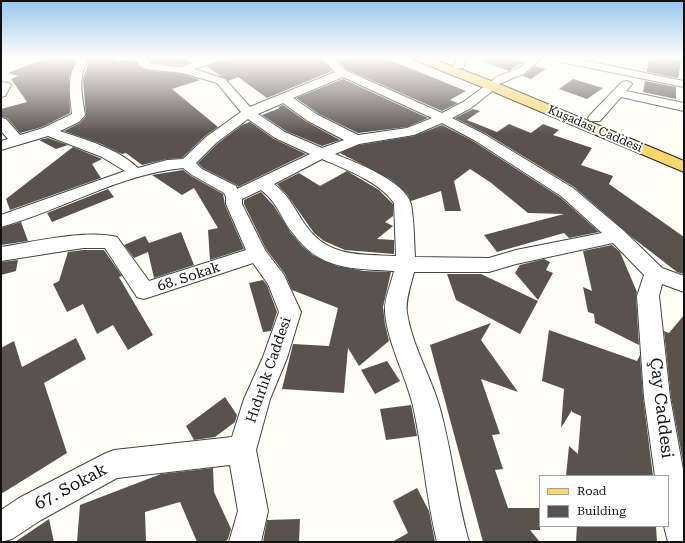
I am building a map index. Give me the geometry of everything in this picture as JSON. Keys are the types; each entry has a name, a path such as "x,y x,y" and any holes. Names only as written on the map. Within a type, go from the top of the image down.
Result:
{"main road":[{"name":"Kuşadası Caddesi","path":"495,84 654,140"},
{"name":"Kuşadası Caddesi","path":"495,84 683,166"}],"street":[{"path":"1,146 48,131 74,119 79,115 76,83"},
{"path":"223,83 248,113 280,135 353,167 387,186 396,194 402,203 406,264 396,304 396,313 425,406 431,431 439,484 453,542"},
{"path":"1,221 135,174 167,165 187,163 211,140 248,113 319,83"},
{"path":"366,83 444,119 479,137 561,188 617,236 654,273 684,284"},
{"path":"595,118 627,83"},
{"path":"187,163 197,172 230,190 234,197 323,153 356,140 409,132 444,119 467,105 495,84"},
{"path":"618,93 684,107"},
{"path":"284,98 313,118 356,140"},
{"path":"1,122 17,141"},
{"path":"48,131 91,147 130,166 135,174"},
{"path":"263,183 278,196 286,206 298,228 317,248 330,256 343,260 406,264 489,265 516,257 617,236"},
{"name":"Hıdırlık Caddesi","path":"234,197 234,204 257,254 277,281 290,312 275,358 257,399 242,450 253,511 245,542"},
{"name":"68. Sokak","path":"1,254 83,241 110,242 144,291 257,254"},
{"name":"Çay Caddesi","path":"654,273 648,296 657,397 673,497 684,542"},
{"name":"67. Sokak","path":"1,528 30,509 114,464 242,450"}],"building":[{"path":"14,83 69,83 70,113 42,127 20,133 7,118 1,117 1,109 27,102"},
{"path":"83,83 190,83 172,89 218,127 205,136 182,158 167,159 142,165 126,153 122,154 101,144 64,131 80,123 86,116"},
{"path":"247,83 302,83 267,98"},
{"path":"332,83 352,83 428,118 407,127 358,133 319,114 296,98"},
{"path":"379,83 447,83 466,91 450,100 458,103 442,111"},
{"path":"567,83 587,83 603,88 587,99 559,89"},
{"path":"645,83 657,83 676,87 676,99 643,92"},
{"path":"283,105 307,122 340,140 322,146 286,131 262,115 280,108 278,107"},
{"path":"473,109 480,111 467,120 497,132 509,124 531,133 543,124 559,130 553,135 592,148 581,165 613,176 609,184 684,237 684,274 677,272 633,238 574,187 485,133 455,118"},
{"path":"250,122 274,139 306,154 238,187 237,185 203,168 198,163 217,144 242,125"},
{"path":"442,125 473,141 560,197 599,232 569,238 564,233 497,252 484,235 564,214 528,213 490,182 470,169 454,181 461,211 445,211 441,191 411,201 408,195 390,179 340,153 359,145 414,136"},
{"path":"48,138 68,145 56,149 39,140"},
{"path":"73,147 102,159 92,164 101,178 10,210 6,199"},
{"path":"183,170 223,194 225,205 244,249 210,260 208,230 218,228 194,188 182,195 152,175"},
{"path":"347,171 379,190 393,204 393,216 385,222 393,226 377,239 394,240 394,254 345,250 324,241 314,233 288,196 277,184 299,173 320,186"},
{"path":"108,189 114,197 52,222 47,213"},
{"path":"261,192 274,206 291,233 302,246 313,255 337,266 364,271 391,272 383,307 389,341 359,366 348,348 344,393 282,389 293,344 329,346 338,308 292,290 285,274 266,249 244,204 244,200"},
{"path":"21,222 28,241 1,245 1,228"},
{"path":"181,232 194,265 154,278 148,252 134,258 124,245 145,236 149,243"},
{"path":"612,245 620,252 637,292 639,345 595,323 594,314 588,312 583,287 592,291 583,251"},
{"path":"104,250 122,276 119,277 153,335 128,350 113,325 97,334 83,304 67,312 53,284 59,281 68,252"},
{"path":"544,259 550,262 546,270 553,273 538,300 515,273 520,265"},
{"path":"18,260 16,271 1,275 1,262"},
{"path":"447,274 481,274 538,301 520,334 456,300"},
{"path":"263,280 267,285 277,312 271,331 263,332 249,283"},
{"path":"684,315 684,467 671,397 664,331 669,333"},
{"path":"491,323 481,340 518,392 481,379 500,434 492,435 503,469 495,470 508,508 539,508 540,530 530,530 540,542 483,542 430,345"},
{"path":"549,330 637,361 640,355 643,397 653,475 566,475 569,446 578,454 581,416 572,412 572,410 561,428 564,389 542,381"},
{"path":"76,338 86,359 44,383 67,453 1,494 1,348 14,341 22,367"},
{"path":"387,361 400,381 375,394 361,370"},
{"path":"225,397 237,415 235,422 215,437 194,440 186,426"},
{"path":"411,405 417,436 386,440 380,409"},
{"path":"213,468 214,492 231,529 228,539 225,542 197,542 180,502 145,512 146,542 77,542 80,505 161,474"},
{"path":"417,488 429,511 435,542 392,542 408,533 393,501"},
{"path":"49,519 54,542 15,542"},
{"path":"300,519 299,542 263,542 267,520"},
{"path":"577,527 656,527 657,542 576,542"}]}
